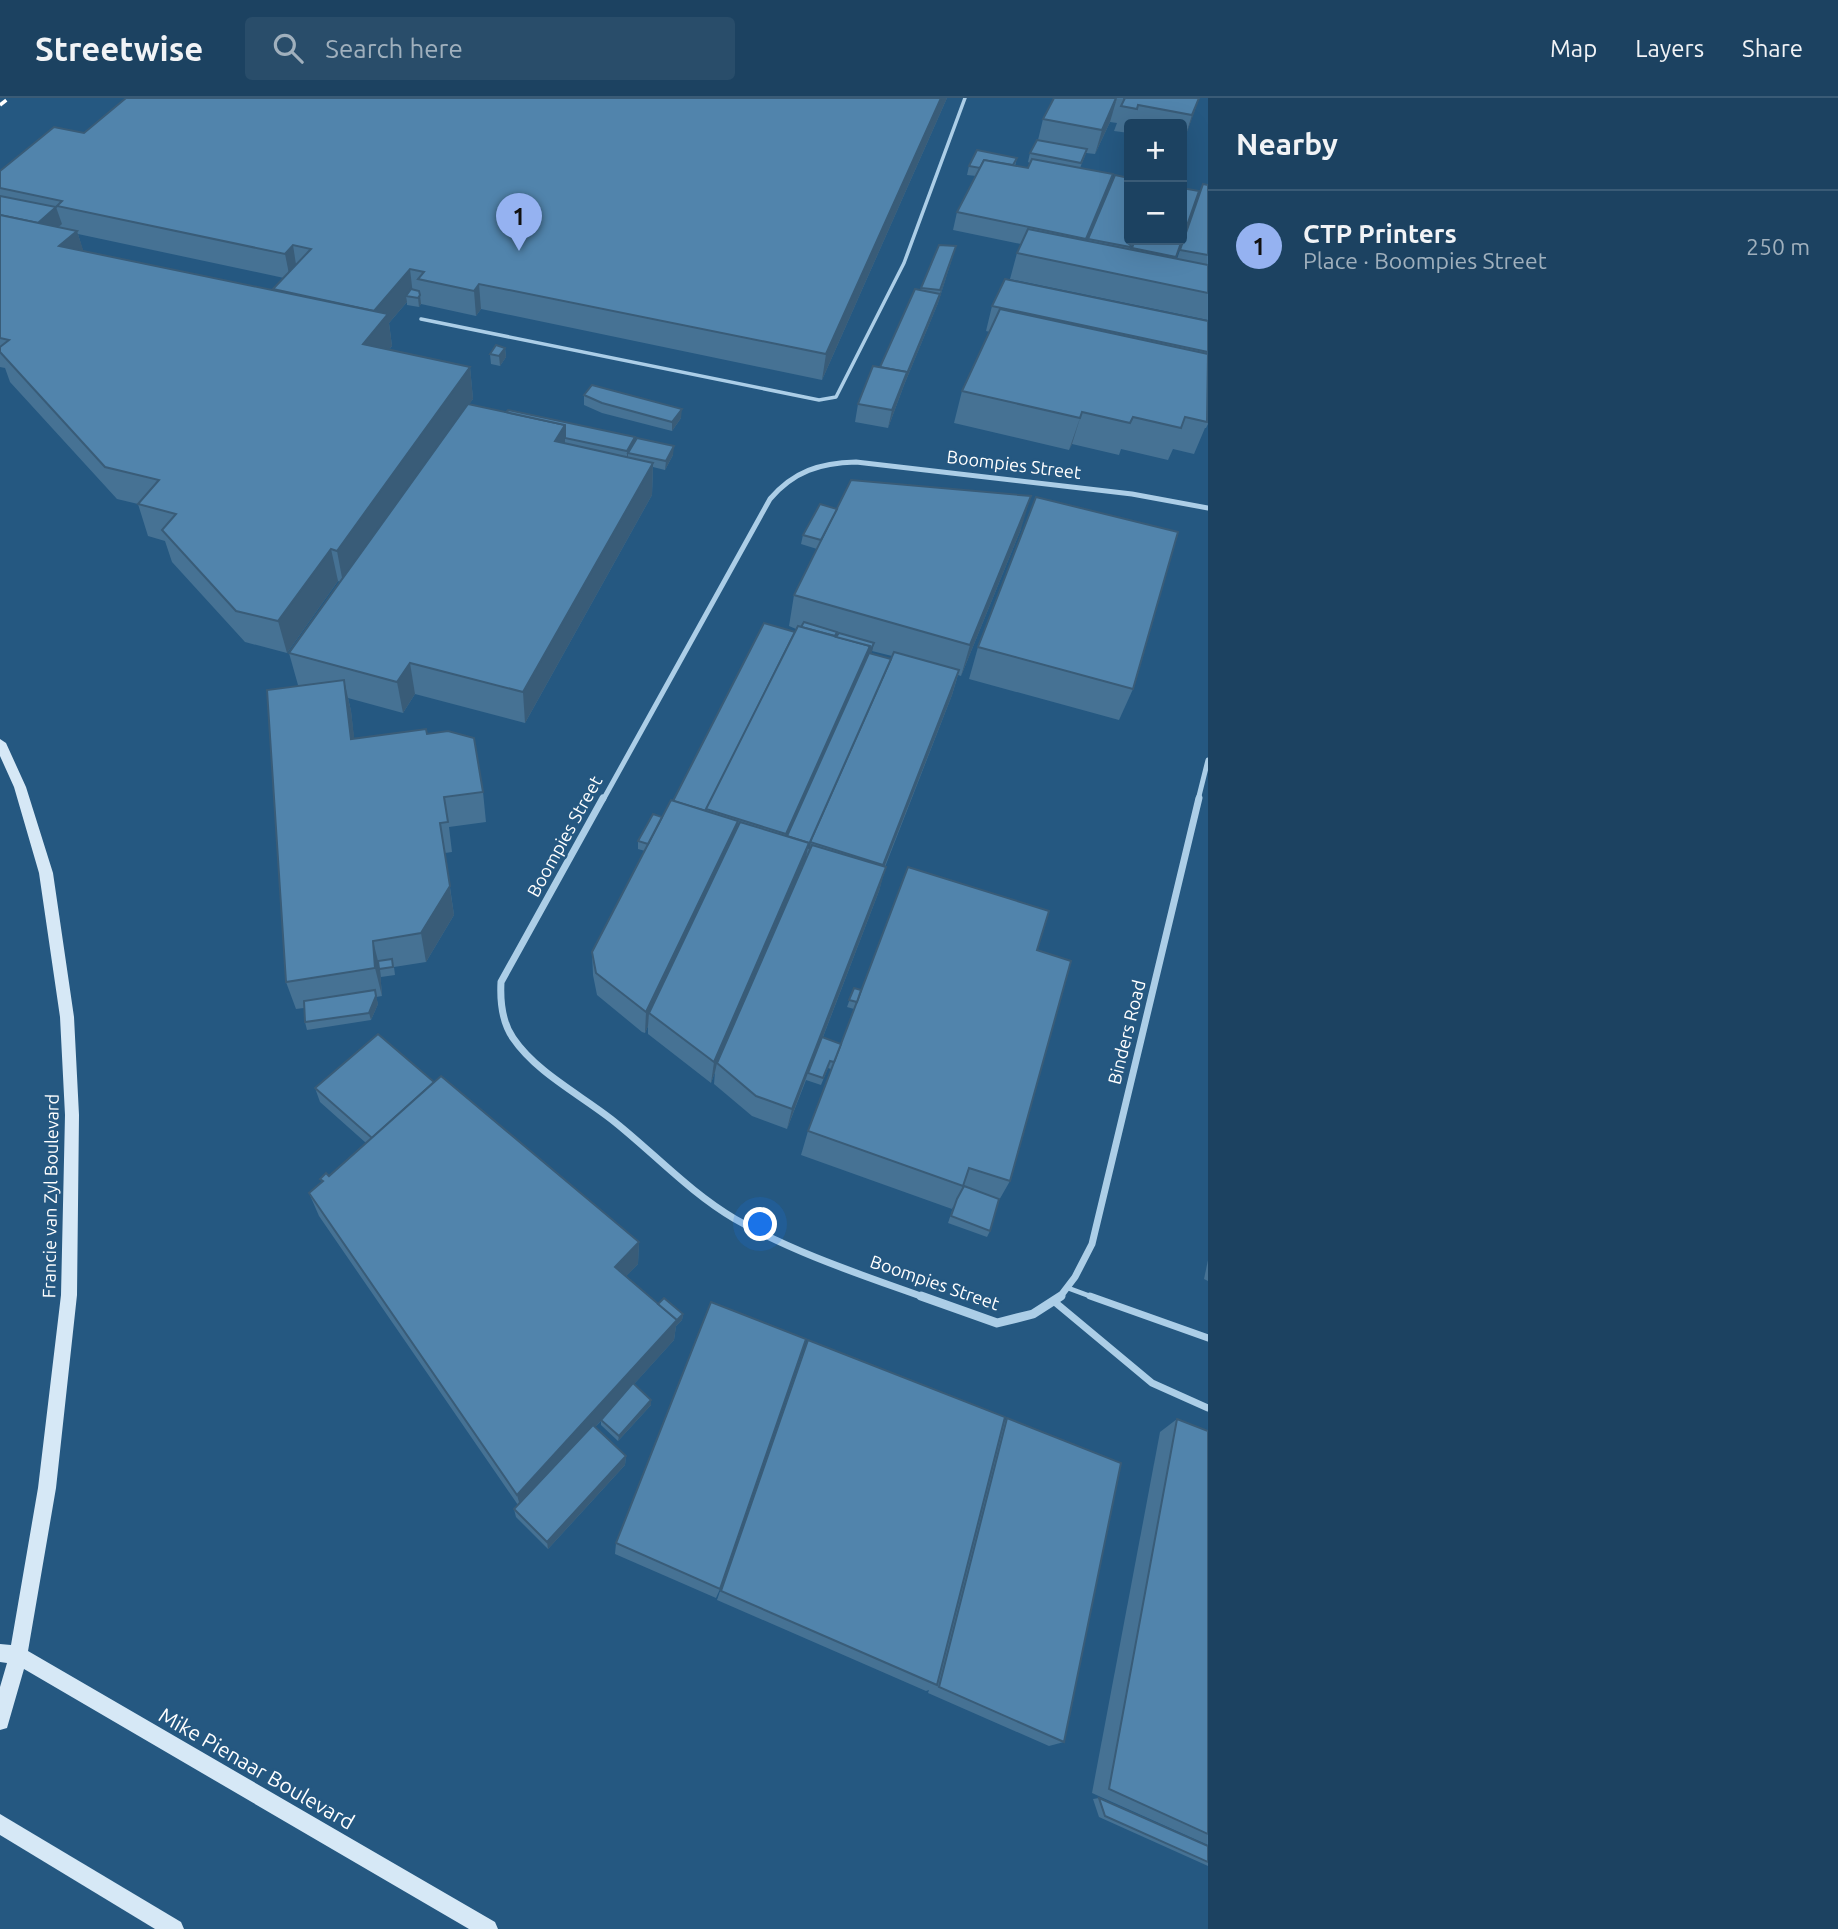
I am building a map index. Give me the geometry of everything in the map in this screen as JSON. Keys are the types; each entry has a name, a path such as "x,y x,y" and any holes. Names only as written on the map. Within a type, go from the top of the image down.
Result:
{"main road":[{"name":"Francie van Zyl Boulevard","path":"0,743 20,787 46,873 68,1017 72,1115 69,1295 47,1488 9,1654 0,1721"},
{"name":"Mike Pienaar Boulevard","path":"9,1654 488,1929"},
{"path":"0,1824 174,1929"}],"street":[{"name":"Boompies Street","path":"1056,1303 1027,1318 998,1323 821,1258 752,1228 702,1195 513,1040 500,1003 501,982 770,499 783,483 799,471 827,463 856,462 1132,494 1208,508"},
{"name":"Binders Road","path":"1056,1303 1077,1276 1091,1244 1208,760"}],"lane":[{"path":"421,318 818,401 836,397 904,263 965,98"},
{"path":"1068,1288 1208,1338"},
{"path":"1056,1303 1152,1383 1208,1408"}],"building":[{"path":"126,98 941,98 826,354 479,284 474,291 418,279 424,272 410,269 374,311 273,289 311,249 293,245 285,254 57,206 62,201 0,188 0,171 54,127 84,133"},
{"path":"1054,98 1116,98 1102,130 1043,119"},
{"path":"1125,98 1199,98 1192,115 1138,105 1137,109 1121,106"},
{"path":"1037,140 1087,149 1081,163 1030,153"},
{"path":"977,150 1017,158 1013,165 984,160 980,168 969,166"},
{"path":"1032,159 1113,174 1086,239 957,212 984,160 1028,168"},
{"path":"1115,175 1124,177 1124,245 1130,247 1088,239"},
{"path":"1203,184 1208,185 1208,255 1180,250 1182,245 1187,245 1187,230"},
{"path":"1187,189 1199,191 1187,226"},
{"path":"0,196 56,207 38,223 0,215"},
{"path":"0,215 77,231 59,246 388,314 363,344 470,367 337,551 331,549 278,621 236,611 162,530 176,514 138,504 159,480 105,467 0,352 0,347 9,340 0,338"},
{"path":"1028,229 1208,265 1208,293 1017,253"},
{"path":"939,245 956,246 940,290 921,288"},
{"path":"1133,245 1180,245 1176,257 1132,248"},
{"path":"1005,279 1208,321 1208,352 992,306"},
{"path":"411,289 419,291 418,298 406,296"},
{"path":"915,289 940,294 906,376 907,372 880,367"},
{"path":"1000,309 1208,354 1207,422 1185,417 1181,428 1133,417 1130,423 1082,412 1080,418 962,391"},
{"path":"496,345 505,348 499,356 490,354"},
{"path":"873,366 907,372 892,410 858,404"},
{"path":"592,385 682,409 672,422 602,403 584,395"},
{"path":"468,404 565,425 555,441 653,463 523,692 410,663 397,682 289,653"},
{"path":"508,410 635,437 627,451 565,438 565,425 506,412"},
{"path":"637,438 674,446 666,461 628,453"},
{"path":"851,480 1031,496 970,645 794,595"},
{"path":"1036,497 1178,532 1133,689 978,647"},
{"path":"820,504 837,509 821,540 803,535"},
{"path":"804,622 837,632 835,636 801,627"},
{"path":"764,623 795,632 706,811 673,801"},
{"path":"798,626 870,646 786,834 706,809"},
{"path":"839,633 874,643 868,655 870,646 836,637"},
{"path":"894,652 959,670 883,865 810,842"},
{"path":"869,653 891,659 809,849 809,843 787,836"},
{"path":"344,680 351,739 426,729 427,734 448,731 474,738 483,792 444,797 448,822 440,823 450,886 421,933 373,941 375,968 286,982 267,690"},
{"path":"671,800 738,821 646,1012 596,973 592,952"},
{"path":"653,814 662,817 648,844 638,841"},
{"path":"740,822 809,843 714,1062 649,1013"},
{"path":"812,845 886,867 792,1109 756,1096 717,1063"},
{"path":"908,867 1049,911 1037,950 1071,961 1010,1181 969,1168 963,1186 808,1131"},
{"path":"392,959 393,967 379,969 378,961"},
{"path":"854,988 861,990 857,1002 849,1000"},
{"path":"375,990 376,996 369,1013 305,1022 304,1001"},
{"path":"378,1034 434,1082 372,1138 315,1088"},
{"path":"822,1037 841,1044 834,1062 830,1061 823,1078 808,1073"},
{"path":"441,1076 639,1242 615,1267 677,1320 517,1495 309,1193 323,1181 320,1179 326,1173 329,1176"},
{"path":"964,1186 999,1199 990,1231 951,1216"},
{"path":"664,1298 683,1314 677,1320 658,1304"},
{"path":"711,1302 806,1339 720,1589 616,1543"},
{"path":"808,1340 1005,1417 937,1685 721,1591"},
{"path":"633,1383 651,1400 619,1436 601,1420"},
{"path":"1007,1418 1121,1463 1064,1742 939,1687"},
{"path":"1177,1419 1208,1431 1208,1834 1109,1789"},
{"path":"593,1425 626,1456 547,1542 514,1509"},
{"path":"1099,1798 1208,1846 1208,1862 1105,1816"}],"railway":[{"path":"0,105 9,98"}],"place":[{"name":"CTP Printers","path":"519,251"}]}
